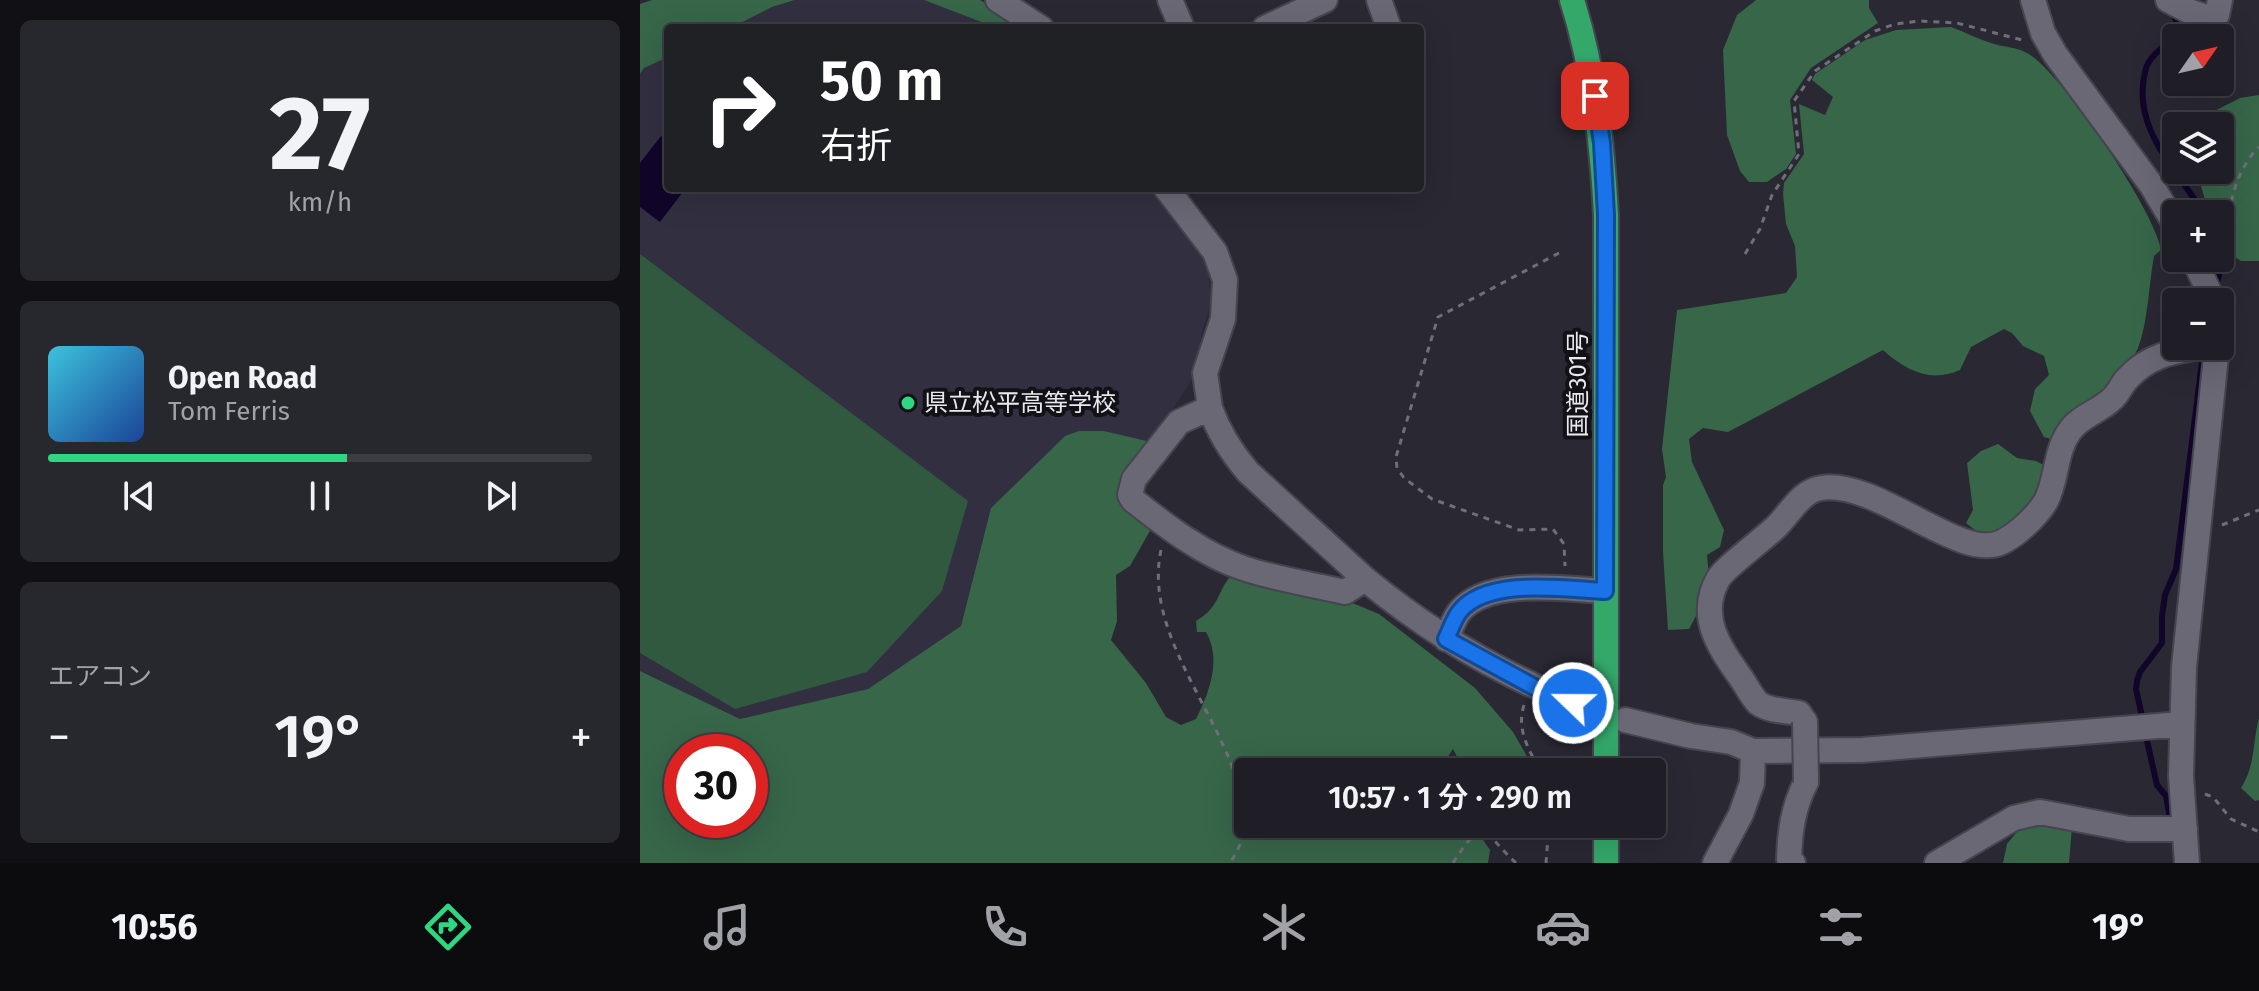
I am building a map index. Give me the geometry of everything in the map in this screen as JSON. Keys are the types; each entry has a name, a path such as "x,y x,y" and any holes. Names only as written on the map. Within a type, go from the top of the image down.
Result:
{"highway":[{"name":"国道301号","path":"1572,0 1595,96 1602,143 1605,201 1606,758"},
{"path":"1606,838 1606,863"}],"street":[{"path":"998,0 1035,24"},
{"path":"1170,0 1180,24"},
{"path":"1273,16 1325,0"},
{"path":"1379,0 1388,24"},
{"path":"2033,0 2043,33 2055,54 2162,203"},
{"path":"2168,0 2212,19 2217,15 2220,0"},
{"path":"1169,192 1215,252 1225,280 1223,319 1205,373 1210,408 1218,431 1232,453 1248,472 1402,610 1446,639 1531,685 1593,710"},
{"path":"1793,863 1789,859 1791,821 1806,782 1805,722 1799,713 1758,703 1714,637 1709,619 1719,577 1777,526 1805,494 1821,488 1849,489 1883,501 1957,539 1989,546 2003,541 2028,522 2047,500 2057,459 2068,432 2082,418 2113,399 2124,381 2142,364 2162,354"},
{"path":"2187,863 2183,800 2184,667 2215,360"},
{"path":"1210,408 1179,422 1134,479 1130,495 1133,500 1166,526 1219,558 1244,569 1345,592 1365,579"},
{"path":"1446,639 1460,611 1481,596 1505,589 1605,591"},
{"path":"1625,720 1731,742 1753,751 1862,750 2182,724"},
{"path":"1724,861 1752,783 1753,751"},
{"path":"1937,863 2014,818 2040,812 2129,829 2185,829"}],"path":[{"path":"1745,254 1760,229 1772,195 1799,154 1794,101 1815,71 1875,31 1895,24 1920,21 1957,23 2022,40"},
{"path":"2221,288 2236,182 2248,159 2259,147"},
{"path":"1559,253 1438,317 1396,457 1397,468 1404,478 1432,499 1519,530 1553,529 1564,544 1566,589"},
{"path":"2196,529 2211,529 2259,510"},
{"path":"1166,526 1158,563 1160,594 1173,643 1226,750 1245,825 1239,850 1230,863"},
{"path":"1531,685 1520,726 1534,758"},
{"path":"2183,800 2206,794 2213,797 2231,819 2259,832"},
{"path":"1453,863 1473,834 1481,831 1488,832 1516,863"},
{"path":"1546,863 1548,838"}],"shaded area":[{"path":"795,0 924,0 987,24 739,24 772,7"},
{"name":"県立松平高等学校","path":"664,59 664,192 1157,192 1200,251 1209,276 1211,303 1202,332 1195,375 1151,442 1104,431 1065,436 991,509 961,626 868,689 740,719 640,671 640,74 644,68"},
{"path":"661,136 664,138 664,192 683,192 660,222 640,207 640,163"}],"green space":[{"path":"652,0 795,0 772,7 739,24 664,24 664,59 644,68 640,74 640,4"},
{"path":"924,0 980,0 1022,24 987,24"},
{"path":"1756,0 1869,0 1869,8 1878,23 1811,68 1790,100 1796,154 1786,169 1767,182 1749,182 1740,171 1727,135 1723,50 1737,15"},
{"path":"1951,27 1991,43 2023,51 2042,65 2083,113 2143,206 2161,250 2154,256 2138,348 2112,386 2054,440 2044,437 2030,411 2035,389 2049,375 2044,356 2023,346 2004,329 1971,347 1960,370 1949,374 1919,373 1883,350 1728,432 1703,428 1689,439 1692,462 1724,530 1720,547 1707,555 1710,590 1689,629 1668,630 1663,552 1663,485 1666,477 1662,449 1677,310 1786,293 1797,277 1795,246 1786,224 1783,194 1784,183 1804,154 1799,104 1825,115 1833,97 1812,80 1815,74 1865,40 1896,30"},
{"path":"2259,95 2259,261 2241,261 2234,256 2234,200 2205,200 2199,184 2234,184 2234,112 2213,112 2240,98"},
{"path":"640,254 968,501 942,591 867,672 735,709 640,653"},
{"path":"1079,431 1104,431 1151,442 1119,486 1122,500 1151,529 1130,566 1116,575 1117,621 1111,640 1146,683 1166,717 1181,725 1196,719 1212,676 1213,654 1206,632 1197,632 1196,621 1211,609 1236,572 1355,604 1379,614 1475,688 1513,732 1528,758 1458,758 1453,749 1447,758 1234,758 1234,838 1482,838 1490,850 1488,863 640,863 640,671 740,719 868,689 961,626 991,508 1065,436"},
{"path":"1998,444 2017,458 2036,461 2049,468 2040,496 1997,538 1980,534 1966,523 1973,510 1967,463 1981,451"},
{"path":"2259,718 2259,800 2255,801 2241,788 2251,762"},
{"path":"2061,823 2072,827 2069,863 2003,863 2007,844 2019,829"}],"waterway":[{"path":"2172,13 2176,22 2173,36 2146,68 2144,109 2158,146 2194,200"},
{"path":"2216,287 2220,272"},
{"path":"2143,721 2137,681 2140,672 2162,643 2162,616 2165,595 2176,569 2202,360"},
{"path":"2145,732 2157,785 2166,796 2171,824"}],"place":[{"name":"県立松平高等学校","path":"908,403"}],"route":[{"path":"1573,703 1536,688 1446,639 1460,611 1481,596 1505,589 1605,591 1606,215 1602,143 1595,96"}]}
